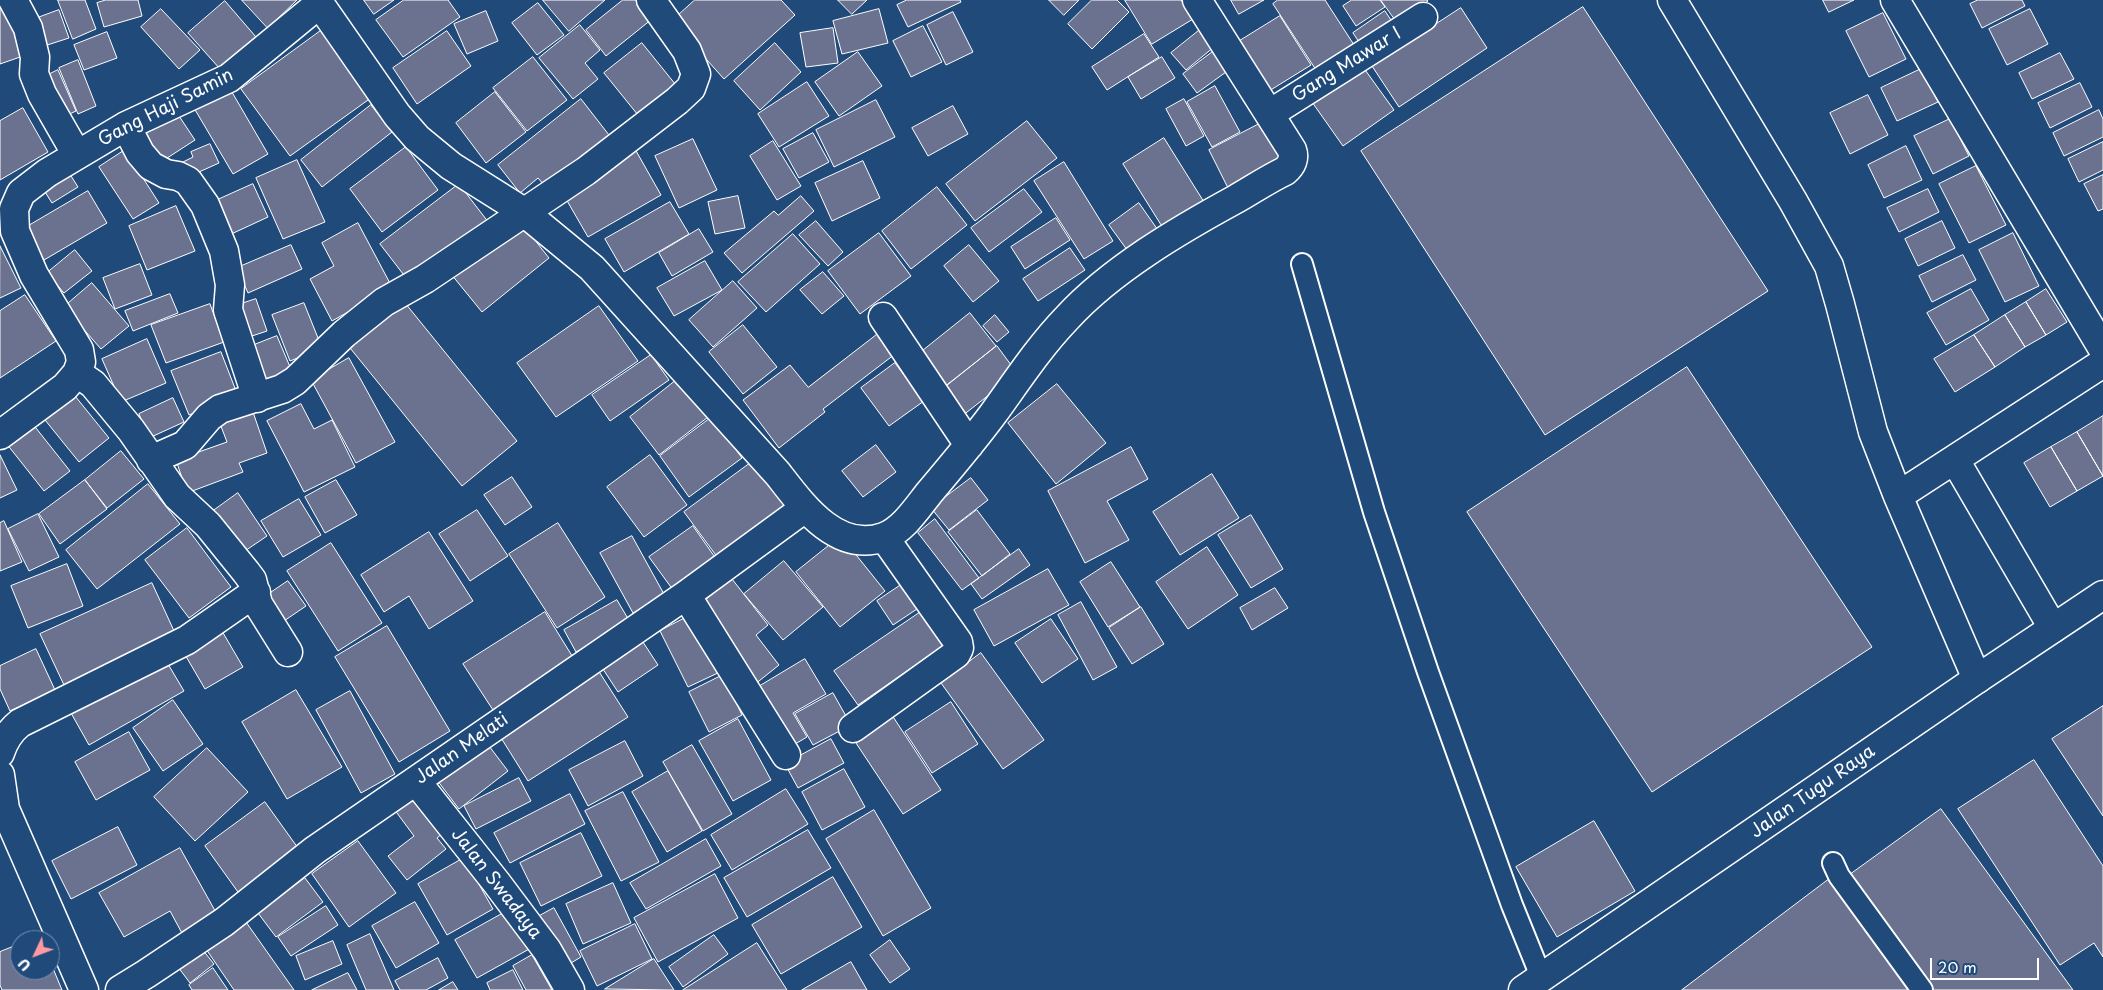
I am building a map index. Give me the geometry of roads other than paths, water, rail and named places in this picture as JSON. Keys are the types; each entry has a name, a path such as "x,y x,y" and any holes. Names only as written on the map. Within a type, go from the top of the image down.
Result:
{"street":[{"path":"13,0 28,28 35,57 34,74 42,94 77,155"},
{"path":"152,460 185,445 209,418 220,409 282,389 295,381 344,334 384,302 425,279 586,171 677,101 690,88 696,74 687,51 651,0"},
{"path":"318,2 397,115 417,138 451,166 524,212 592,268 778,474 805,508 823,524 846,536 871,539 884,537 904,523 969,445 1041,348 1067,317 1090,296 1161,243 1288,169 1294,158 1292,150 1271,113 1197,0"},
{"path":"1672,0 1793,201 1828,266 1840,304 1873,432 1898,496 1977,679"},
{"path":"1895,0 2103,349"},
{"name":"Gang Haji Samin","path":"77,373 81,362 80,350 34,275 14,231 14,209 21,193 47,173 126,126 229,78 318,2"},
{"name":"Gang Mawar I","path":"1271,113 1423,17"},
{"path":"126,126 140,153 151,166 166,174 178,176 188,181 205,205 224,251 230,285 227,301 228,310 256,398"},
{"path":"882,317 969,445"},
{"path":"1898,496 2103,363"},
{"path":"0,435 66,386 77,373 93,384 131,430 177,496 208,525 252,580 258,604 288,652"},
{"path":"1955,460 2053,628"},
{"name":"Jalan Melati","path":"120,990 224,922 315,850 686,595 805,508"},
{"path":"854,728 956,654 959,648 958,642 884,537"},
{"path":"0,753 3,742 12,730 20,724 187,640 256,592"},
{"path":"686,595 786,755"},
{"name":"Jalan Tugu Raya","path":"1532,984 1977,679 2103,595"},
{"path":"0,775 6,809 84,990"},
{"name":"Jalan Swadaya","path":"416,781 502,889 547,950 570,990"}],"lane":[{"path":"1302,264 1374,512 1431,681 1512,905 1532,984"},
{"path":"1833,863 1839,876 1922,990"}]}
